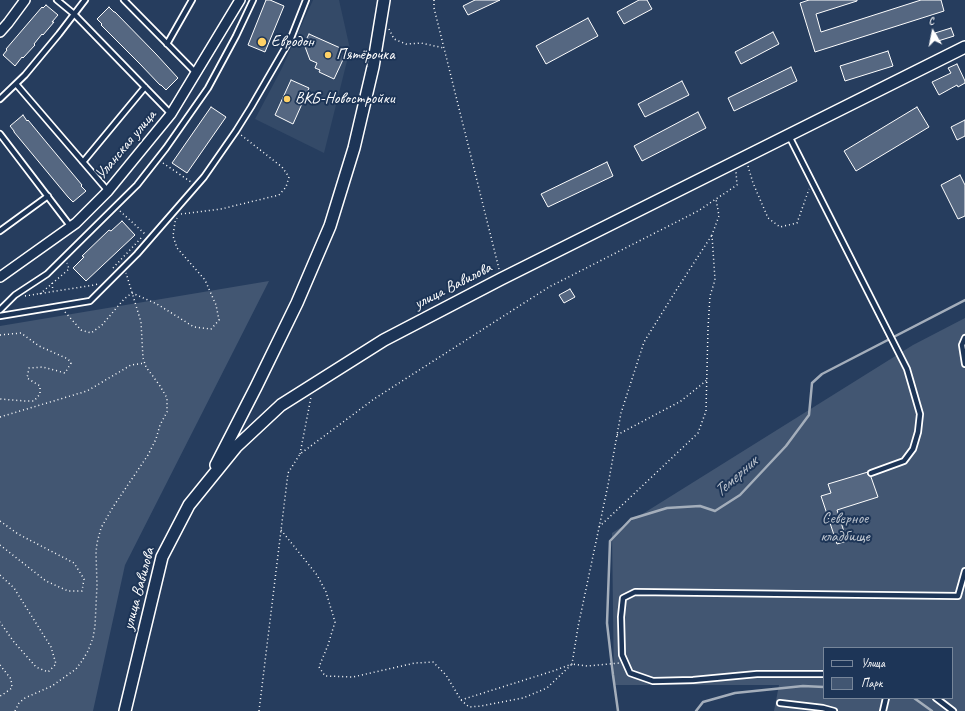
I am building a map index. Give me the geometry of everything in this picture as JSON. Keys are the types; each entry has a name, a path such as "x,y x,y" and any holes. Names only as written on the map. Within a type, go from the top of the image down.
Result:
{"street":[{"path":"0,32 25,0"},
{"name":"Уланская улица","path":"0,277 71,227 108,191 171,114 240,0"},
{"name":"улица Вавилова","path":"205,485 260,380 297,303 330,226 354,148 373,67 384,0"},
{"name":"улица Вавилова","path":"125,711 162,557 188,505 236,447 281,405 384,340 965,46"}],"lane":[{"path":"58,0 74,14 171,114"},
{"path":"0,98 26,75 85,0"},
{"path":"124,0 196,73"},
{"path":"167,44 192,0"},
{"path":"0,310 15,295 47,274 137,185 166,148 208,88 236,36 253,0"},
{"path":"0,316 90,301 137,254 204,177 236,131 291,38 306,0"},
{"path":"16,84 108,191"},
{"path":"83,162 145,87"},
{"path":"0,134 71,227"},
{"path":"789,135 907,369 920,414 918,432 913,449 904,461 871,473"},
{"path":"0,232 48,196"},
{"path":"965,338 962,345 965,364"},
{"path":"823,674 757,674 693,680 653,681 630,672 622,655 621,617 623,598 635,592 958,596 965,571"},
{"path":"883,711 886,699"},
{"path":"937,699 953,711"},
{"path":"780,703 823,708 834,711"}],"path":[{"path":"434,0 434,8 502,279"},
{"path":"382,14 394,39 406,44 421,43 444,48"},
{"path":"132,294 157,304 194,327 211,329 219,320 216,305 205,280 177,248 173,236 175,222 180,214 221,209 279,195 286,187 289,177 282,167 236,131"},
{"path":"745,156 753,183 768,218 780,227 797,223 812,182"},
{"path":"157,160 191,182"},
{"path":"259,711 288,473 300,454 374,399 549,287 698,211 738,185 735,162"},
{"path":"281,530 317,575 326,592 335,622 319,667 325,676 354,677 415,663 433,662 446,675 461,700 469,707 523,698 547,688 572,664 578,627 608,485 621,413 644,342 712,236 719,216 716,199"},
{"path":"109,272 145,234 115,206"},
{"path":"599,527 698,433 706,411 710,296 715,280 712,236"},
{"path":"15,711 19,703 25,698 52,686 76,669 88,651 93,638 97,585 96,553 101,528 113,507 148,455 167,412 167,398 152,376 143,358 141,322 124,266"},
{"path":"52,283 53,292"},
{"path":"25,296 94,285 98,283"},
{"path":"60,306 81,330 91,333 102,325 124,299 132,294"},
{"path":"0,335 21,333 39,346 68,358 71,363 65,373 42,367 29,368 27,378 40,386 40,394 34,401 0,398"},
{"path":"0,417 87,391 131,365 145,363"},
{"path":"617,435 681,401 707,380"},
{"path":"300,454 313,384"},
{"path":"0,521 18,534 74,563 84,579 82,592 68,591 46,581 0,544"},
{"path":"0,575 14,588 51,647 56,664 48,672 36,667 14,642 0,622"},
{"path":"461,700 572,664 587,666 626,663"},
{"path":"0,665 11,679 12,688 0,696"}],"shaded area":[{"path":"313,0 339,0 350,49 324,153 255,119 282,68"}],"green space":[{"path":"269,281 125,565 93,711 0,711 0,326"},
{"name":"Северное кладбище","path":"965,318 965,711 774,711 779,685 614,685 612,533 913,345"}],"building":[{"path":"266,0 270,0 284,6 265,52 248,45"},
{"path":"475,0 500,0 468,15 463,6"},
{"path":"639,0 647,0 652,9 624,24 617,12"},
{"path":"809,0 857,0 816,14 821,32 921,0 941,0 944,11 815,52 800,3"},
{"path":"46,5 58,15 52,22 54,22 34,44 35,45 15,66 3,55 7,50 6,49 42,7 43,8"},
{"path":"109,7 178,78 166,90 101,25 102,24 97,19"},
{"path":"588,18 598,36 546,64 536,46"},
{"path":"951,28 954,36 938,41 935,33"},
{"path":"773,32 779,44 741,64 735,52"},
{"path":"309,34 347,51 334,79 319,72 320,70 315,68 317,63 310,60 304,44"},
{"path":"888,51 893,66 845,81 840,66"},
{"path":"957,64 965,83 958,87 957,85 939,95 932,82 951,73 948,68"},
{"path":"791,67 797,81 734,111 728,98"},
{"path":"291,80 309,88 293,124 275,115"},
{"path":"682,81 689,95 645,117 638,104"},
{"path":"211,107 226,117 187,173 172,163"},
{"path":"917,107 929,127 856,171 844,151"},
{"path":"698,112 706,128 642,161 634,146"},
{"path":"23,115 86,191 73,202 10,126"},
{"path":"965,120 965,136 957,140 951,127"},
{"path":"607,162 613,176 548,207 541,194"},
{"path":"960,175 965,185 965,216 958,219 941,185"},
{"path":"122,221 135,235 86,281 73,268 84,257 82,256 109,230 111,231"},
{"path":"570,289 575,297 564,303 559,295"},
{"path":"868,472 878,497 837,510 847,541 837,544 821,496 831,493 828,484"}],"waterway":[{"name":"Темерник","path":"618,711 607,623 610,541 631,519 667,508 700,506 715,511 740,495 786,446 809,415 812,383 822,374 965,300"},
{"name":"Темерник","path":"696,711 703,702 735,693 803,686 823,687"},
{"name":"Темерник","path":"915,699 932,711"}],"place":[{"name":"Евродон","path":"262,42"},
{"name":"Пятёрочка","path":"328,55"},
{"name":"ВКБ-Новостройки","path":"287,99"}]}
